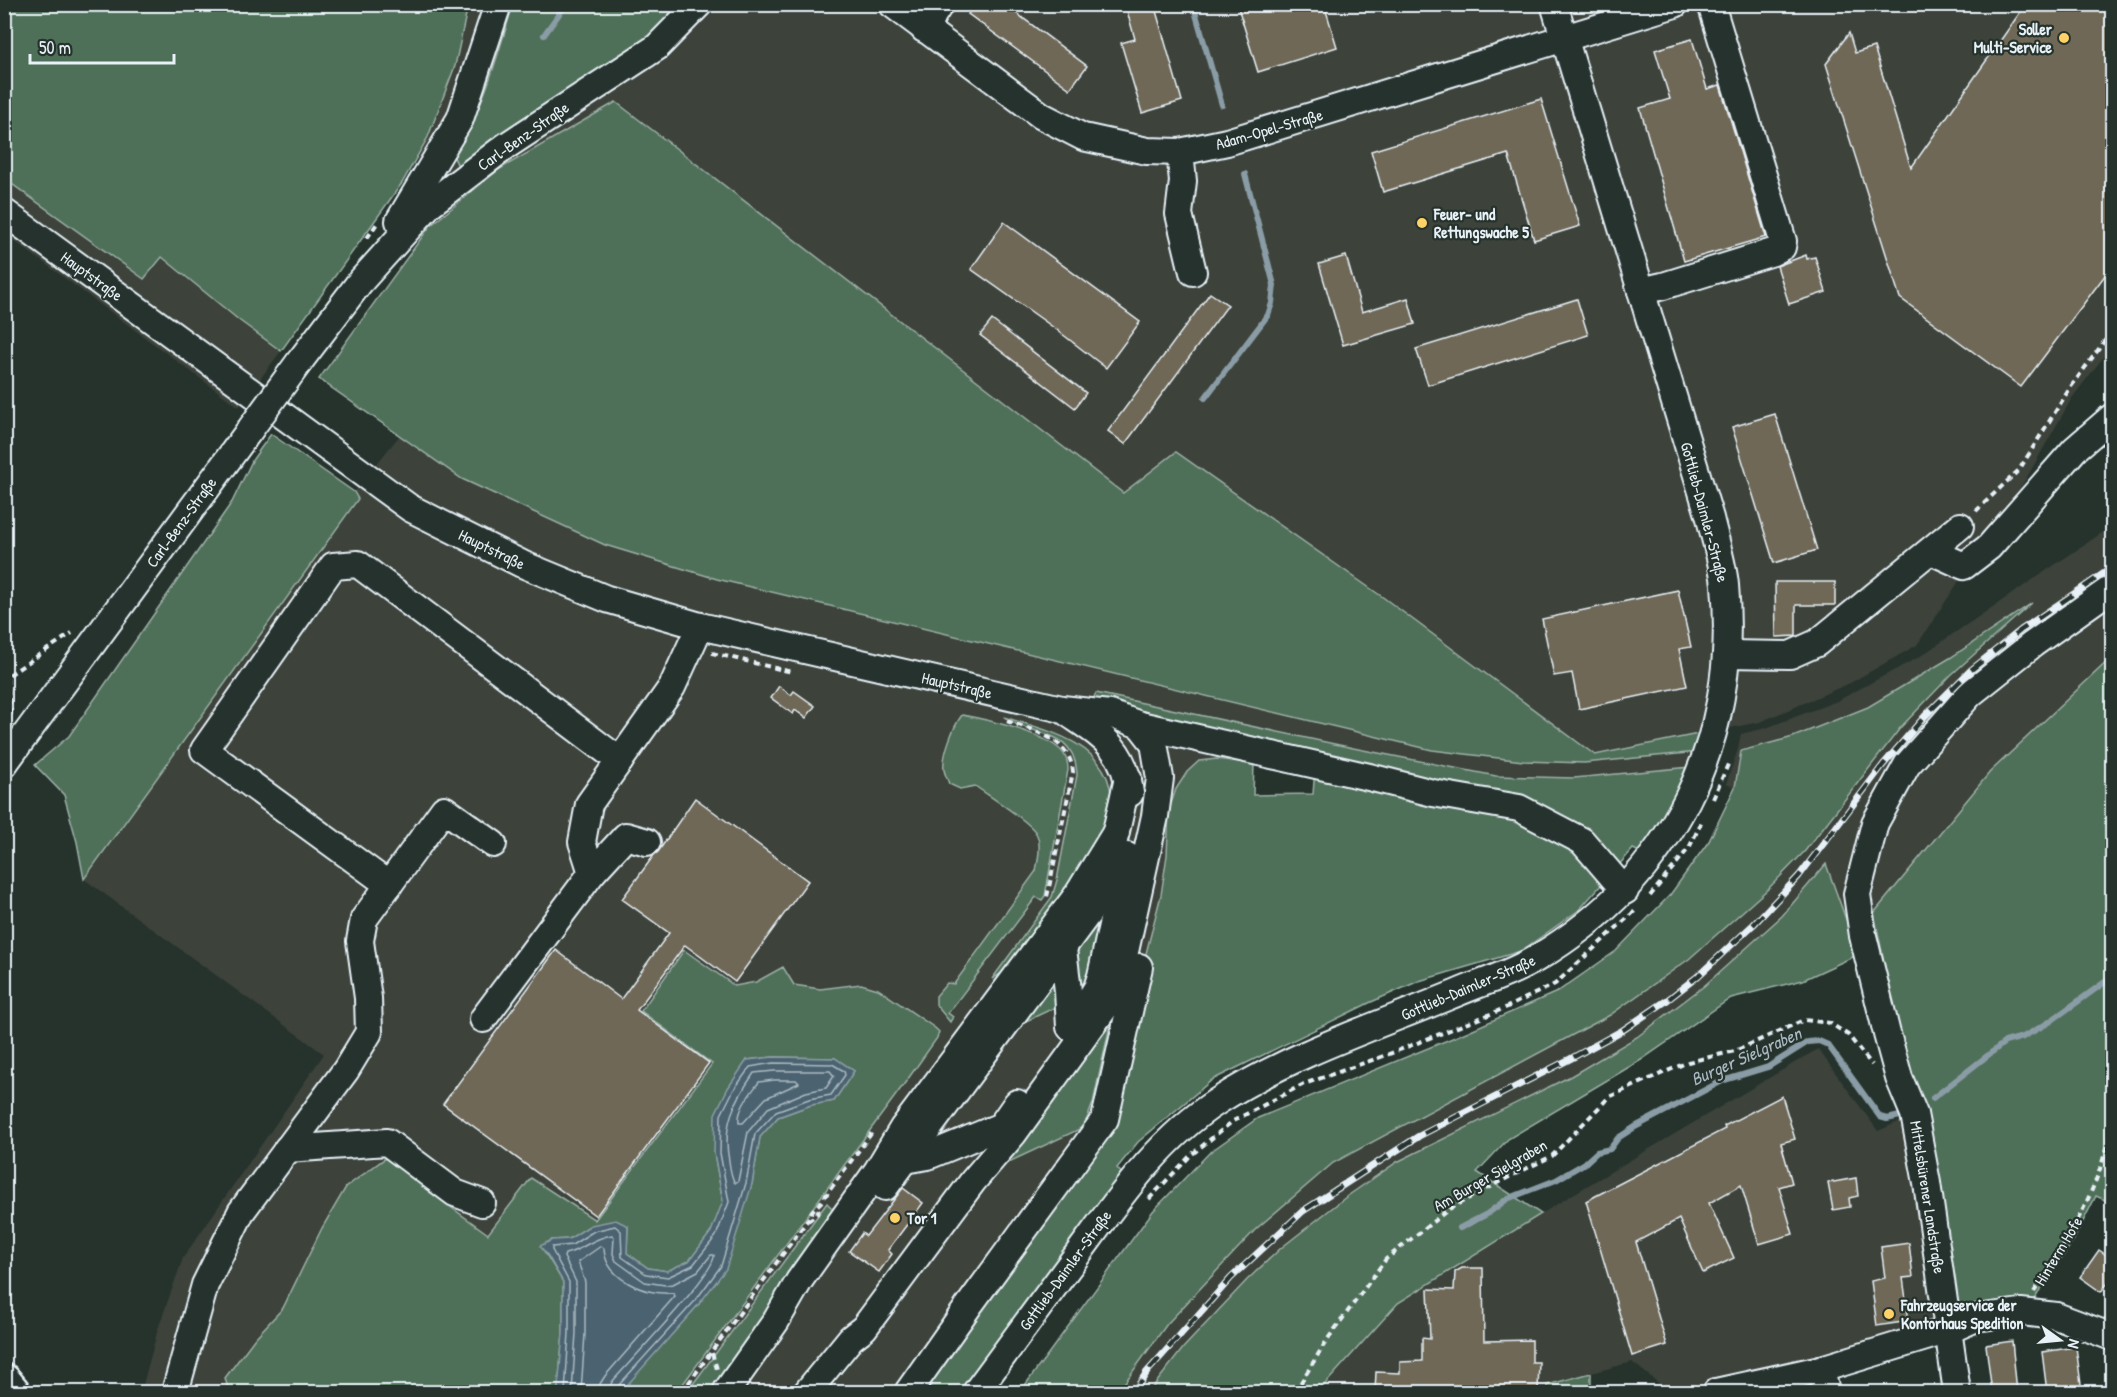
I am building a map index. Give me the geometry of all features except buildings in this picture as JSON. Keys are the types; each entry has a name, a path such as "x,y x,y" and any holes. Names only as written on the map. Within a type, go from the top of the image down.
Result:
{"highway":[{"path":"4,1381 13,1392"}],"street":[{"name":"Carl-Benz-Straße","path":"360,282 460,119 498,4"},
{"name":"Carl-Benz-Straße","path":"4,764 360,282 430,204 506,146 657,47 699,4"},
{"name":"Adam-Opel-Straße","path":"892,4 1041,116 1083,137 1147,151 1180,152 1227,142 1675,4"},
{"path":"924,28 940,4"},
{"name":"Gottlieb-Daimler-Straße","path":"976,1392 1127,1186 1172,1139 1217,1102 1275,1070 1320,1049 1535,960 1581,928 1638,898 1657,851 1683,809 1702,766 1719,713 1728,654 1725,582 1710,518 1554,4"},
{"path":"1641,291 1763,255 1782,247 1784,241 1711,4"},
{"path":"1180,152 1183,181 1179,214 1193,272"},
{"name":"Hauptstraße","path":"4,212 410,508 522,564 607,599 700,626 1062,709"},
{"path":"1931,551 1964,566 1989,547 2075,449 2112,417"},
{"path":"1728,654 1790,655 1817,643 1960,526"},
{"path":"389,885 204,750 333,566 358,564 620,760"},
{"name":"Mittelsbürener Landstraße","path":"1957,1392 1928,1183 1914,1114 1899,1078 1863,936 1857,894 1875,823 1907,765 1970,694 2033,644 2112,588"},
{"path":"592,873 582,842 589,804 672,687 700,626"},
{"path":"1062,709 1110,714 1140,725 1369,777 1433,794 1519,808 1582,841 1638,898"},
{"path":"905,1160 928,1155 1001,1126 1097,988 1134,818 1128,778 1120,757 1103,737 1062,709"},
{"path":"807,1392 851,1338 864,1328 974,1181 1014,1133 1116,992 1152,831 1160,778 1154,743 1140,725"},
{"path":"776,1321 828,1265 1089,912 1106,876 1128,778"},
{"path":"175,1392 205,1285 241,1212 346,1070 369,1032 368,998 360,941 364,919 444,809 493,844"},
{"path":"908,1392 1105,1119 1158,886 1161,850 1152,831"},
{"path":"726,1392 776,1321 799,1281 806,1258 818,1234 869,1164 903,1128 1060,919 1116,832"},
{"path":"483,1019 592,873 626,836 648,842"},
{"path":"1060,919 1070,1027"},
{"path":"1116,992 1127,1021"},
{"path":"287,1149 387,1142 455,1193 482,1203"},
{"path":"1716,1392 1824,1381 1976,1318 2021,1312 2056,1316 2112,1337"}],"path":[{"path":"1960,526 2019,470 2070,388 2112,331"},
{"path":"4,723 11,713 6,677 75,630"},
{"path":"1709,809 1730,759"},
{"name":"Gottlieb-Daimler-Straße","path":"1143,1207 1191,1155 1233,1121 1304,1084 1384,1056 1503,1009 1555,984 1626,922 1638,898 1689,848 1704,819"},
{"name":"Am Burger Sielgraben","path":"1294,1392 1327,1340 1386,1259 1449,1209 1497,1182 1552,1156 1609,1097 1688,1062 1736,1051 1804,1020 1830,1023 1848,1035 1881,1077 1899,1078"},
{"name":"Hinterm Hofe","path":"2021,1312 2060,1252 2090,1196 2110,1137 2112,1118"},
{"path":"682,1392 812,1211 821,1203"}],"shaded area":[{"path":"468,5 2112,5 2112,346 2072,398 2026,479 1917,645 1850,683 1760,722 1595,755 1384,598 1123,493 616,102 498,170 471,192 416,159 428,137 455,66"},
{"path":"5,179 143,279 161,257 281,351 239,407 5,234"},
{"path":"400,435 462,479 605,545 717,579 1432,750 1523,761 1698,752 1692,767 1574,778 1497,776 1225,720 1217,759 1199,761 1167,855 1161,895 1109,1126 916,1392 141,1392 158,1329 183,1258 324,1054 84,879 358,500 354,492"},
{"path":"2112,526 2112,657 1990,772 1874,913 1876,923 1852,936 1826,864 1782,916 1704,986 1637,1037 1571,1076 1397,1162 1346,1197 1281,1248 1184,1346 1149,1392 1118,1392 1167,1324 1256,1229 1333,1163 1610,1015 1689,959 1768,889 1805,851 1811,843 1735,787 1726,784 1741,734 1766,728 1837,701 1919,657"},
{"path":"1818,1049 1878,1131 1903,1120 1936,1326 1859,1352 1674,1392 1670,1392 1632,1362 1547,1385 1547,1392 1318,1392 1398,1303 1575,1193"}],"green space":[{"path":"5,4 468,5 455,66 428,137 402,183 281,351 240,321 162,257 144,279 5,179"},
{"path":"513,5 693,5 658,39 465,166 457,164 453,155 464,138 481,101"},
{"path":"616,102 1123,493 1176,452 1384,598 1595,755 1703,733 1698,752 1584,763 1523,761 1432,750 717,579 605,545 462,479 319,379 430,226 498,170"},
{"path":"271,434 354,492 358,499 84,879 64,795 35,765 69,736 232,502 253,459"},
{"path":"2032,603 1951,675 1901,727 1805,851 1768,889 1689,959 1610,1015 1333,1163 1256,1229 1167,1324 1118,1392 1020,1392 1153,1211 1210,1152 1258,1118 1455,1037 1557,992 1616,951 1670,895 1709,841 1735,787 1741,751 1793,737 1868,707 1950,658"},
{"path":"2112,657 2112,1203 2096,1196 2073,1241 2033,1301 1956,1314 1874,913 1990,772"},
{"path":"1096,693 1496,776 1574,778 1692,767 1642,853 1633,849 1579,910 1521,951 1419,981 1212,1080 1138,1142 1117,1168 1123,1175 965,1392 916,1392 1096,1148 1161,895 1167,855 1169,810 1176,789 1187,772 1199,761 1217,759 1254,764 1253,795 1313,794 1315,769 1092,701"},
{"path":"962,715 1018,729 1048,741 1059,748 1065,756 1068,770 1045,896 1042,900 1036,897 948,1013 953,1017 950,1022 936,1005 936,996 947,983 954,984 1036,871 1039,852 1036,833 1017,815 975,786 960,789 949,784 944,770 946,749"},
{"path":"1004,717 1052,732 1082,748 1104,771 1110,787 1111,799 1105,833 1015,965 992,979 1052,897 1077,775 1074,759 1060,740 1026,728"},
{"path":"1826,864 1852,936 1855,956 1803,980 1731,998 1641,1060 1508,1139 1477,1172 1541,1214 1398,1303 1318,1392 1149,1392 1184,1347 1247,1280 1281,1248 1346,1197 1397,1162 1571,1076 1637,1037 1704,986 1782,916"},
{"path":"1108,893 1095,980 1078,996 1076,942"},
{"path":"684,950 735,986 756,982 783,967 794,985 820,989 861,984 878,989 939,1032 910,1076 677,1392 619,1392 699,1304 752,1184 760,1137 778,1117 811,1105 834,1101 854,1071 835,1058 773,1057 747,1060 714,1153 723,1202 711,1232 689,1261 667,1271 648,1268 627,1253 628,1226 591,1225 569,1239 552,1240 541,1246 563,1282 563,1333 558,1389 560,1392 229,1392 225,1378 255,1338 283,1308 322,1228 346,1187 387,1157 424,1178 426,1189 488,1234 531,1178 595,1220 712,1064 641,1011"},
{"path":"1052,973 1062,1004 1022,1023"},
{"path":"1112,1016 1093,1103 1084,1127 996,1168"},
{"path":"827,1203 833,1209 810,1244 790,1288 713,1392 687,1392"},
{"path":"1591,1373 1591,1392 1547,1392 1547,1385"}],"water":[{"path":"773,1057 835,1058 854,1071 834,1101 811,1105 778,1117 760,1137 752,1184 726,1269 699,1304 621,1392 560,1392 558,1389 563,1333 563,1282 540,1246 552,1240 569,1239 591,1225 616,1220 628,1226 627,1253 648,1268 667,1271 689,1261 711,1232 723,1201 714,1153 715,1114 728,1088 747,1060"}],"waterway":[{"path":"544,35 566,4"},
{"path":"1193,4 1222,105"},
{"path":"1205,398 1268,315 1272,303 1274,285 1245,174"},
{"name":"Burger Sielgraben","path":"1933,1098 2005,1042 2023,1037 2048,1023 2112,977"},
{"name":"Burger Sielgraben","path":"1460,1228 1487,1214 1507,1199 1556,1180 1585,1163 1597,1152 1610,1149 1618,1138 1635,1127 1722,1081 1768,1067 1808,1042 1819,1041 1828,1045 1880,1117 1887,1119 1900,1116"}],"railway":[{"path":"1134,1392 1147,1372 1231,1278 1303,1211 1419,1136 1623,1030 1698,976 1754,924 1799,876 1883,765 1925,716 1971,670 2021,630 2112,568"}],"place":[{"name":"Soller Multi-Service","path":"2064,38"},
{"name":"Feuer- und Rettungswache 5","path":"1422,223"},
{"name":"Tor 1","path":"895,1218"},
{"name":"Fahrzeugservice der Kontorhaus Spedition","path":"1889,1314"}]}
